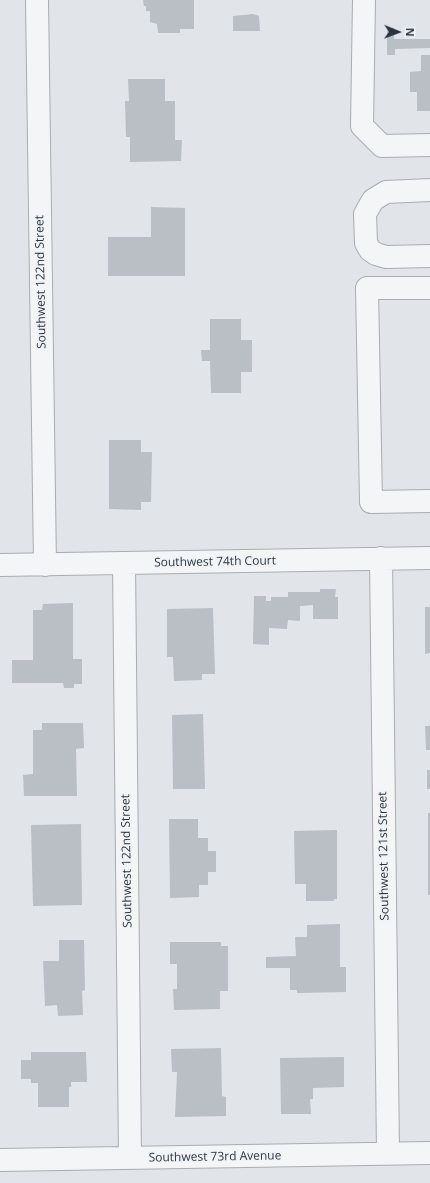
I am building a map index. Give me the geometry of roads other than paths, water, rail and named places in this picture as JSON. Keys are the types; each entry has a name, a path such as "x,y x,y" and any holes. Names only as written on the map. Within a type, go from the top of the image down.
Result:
{"street":[{"name":"Southwest 122nd Street","path":"37,0 45,564"},
{"path":"364,0 362,126 382,146 430,145"},
{"path":"430,190 386,192 373,200 365,214 366,243 370,250 386,257 430,256"},
{"path":"430,288 367,288 371,502 430,502"},
{"name":"Southwest 121st Street","path":"381,558 388,1153"},
{"name":"Southwest 74th Court","path":"0,565 430,558"},
{"name":"Southwest 122nd Street","path":"124,563 130,1158"},
{"name":"Southwest 73rd Avenue","path":"0,1160 430,1153"}]}
